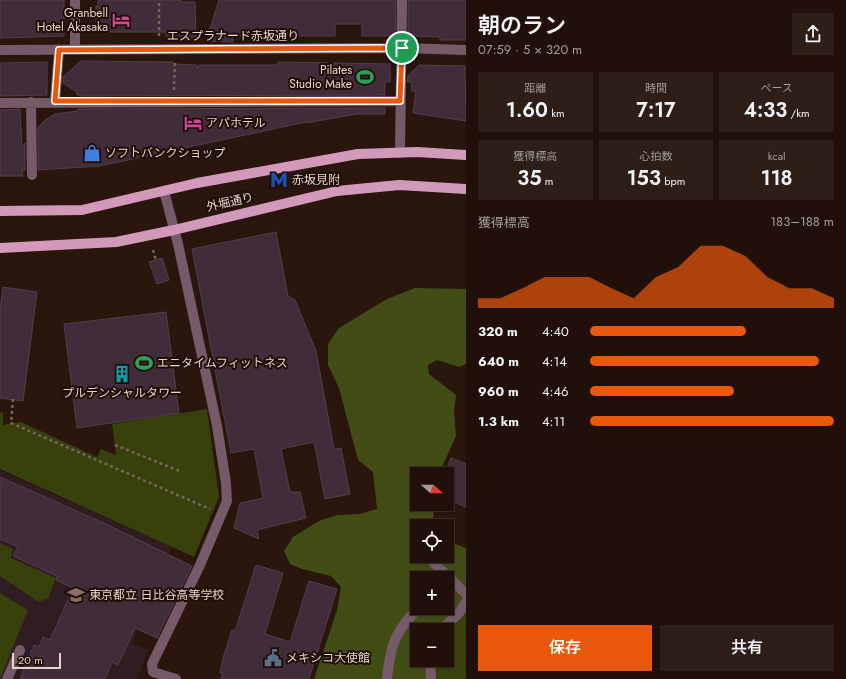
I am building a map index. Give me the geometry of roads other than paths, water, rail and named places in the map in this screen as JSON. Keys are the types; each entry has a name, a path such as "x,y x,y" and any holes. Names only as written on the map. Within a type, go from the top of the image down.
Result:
{"main road":[{"name":"外堀通り","path":"0,211 82,210 197,183 358,154 400,153 466,155"},
{"name":"外堀通り","path":"0,248 116,242 174,230 337,191 399,185 466,189"}],"street":[{"path":"75,0 76,49"},
{"path":"400,153 402,0"},
{"name":"エスプラナード赤坂通り","path":"0,50 402,48 466,50"},
{"path":"55,101 59,50"},
{"path":"0,103 55,101 400,101"},
{"path":"31,102 32,175"},
{"path":"164,191 217,426 226,483 227,500 200,565 152,664 153,672 176,679"},
{"path":"434,563 440,571"},
{"path":"454,586 466,594"},
{"path":"448,623 459,613 466,602"},
{"path":"387,679 389,654 396,635 412,615"},
{"path":"7,679 20,650"},
{"path":"430,667 431,679"}],"place":[{"name":"Granbell Hotel Akasaka","path":"121,20"},
{"name":"Pilates Studio Make","path":"365,77"},
{"name":"アパホテル","path":"193,123"},
{"name":"ソフトバンクショップ","path":"92,153"},
{"name":"赤坂見附","path":"279,180"},
{"name":"エニタイムフィットネス","path":"144,363"},
{"name":"プルデンシャルタワー","path":"122,374"},
{"name":"東京都立 日比谷高等学校","path":"76,595"},
{"name":"メキシコ大使館","path":"273,658"}]}
